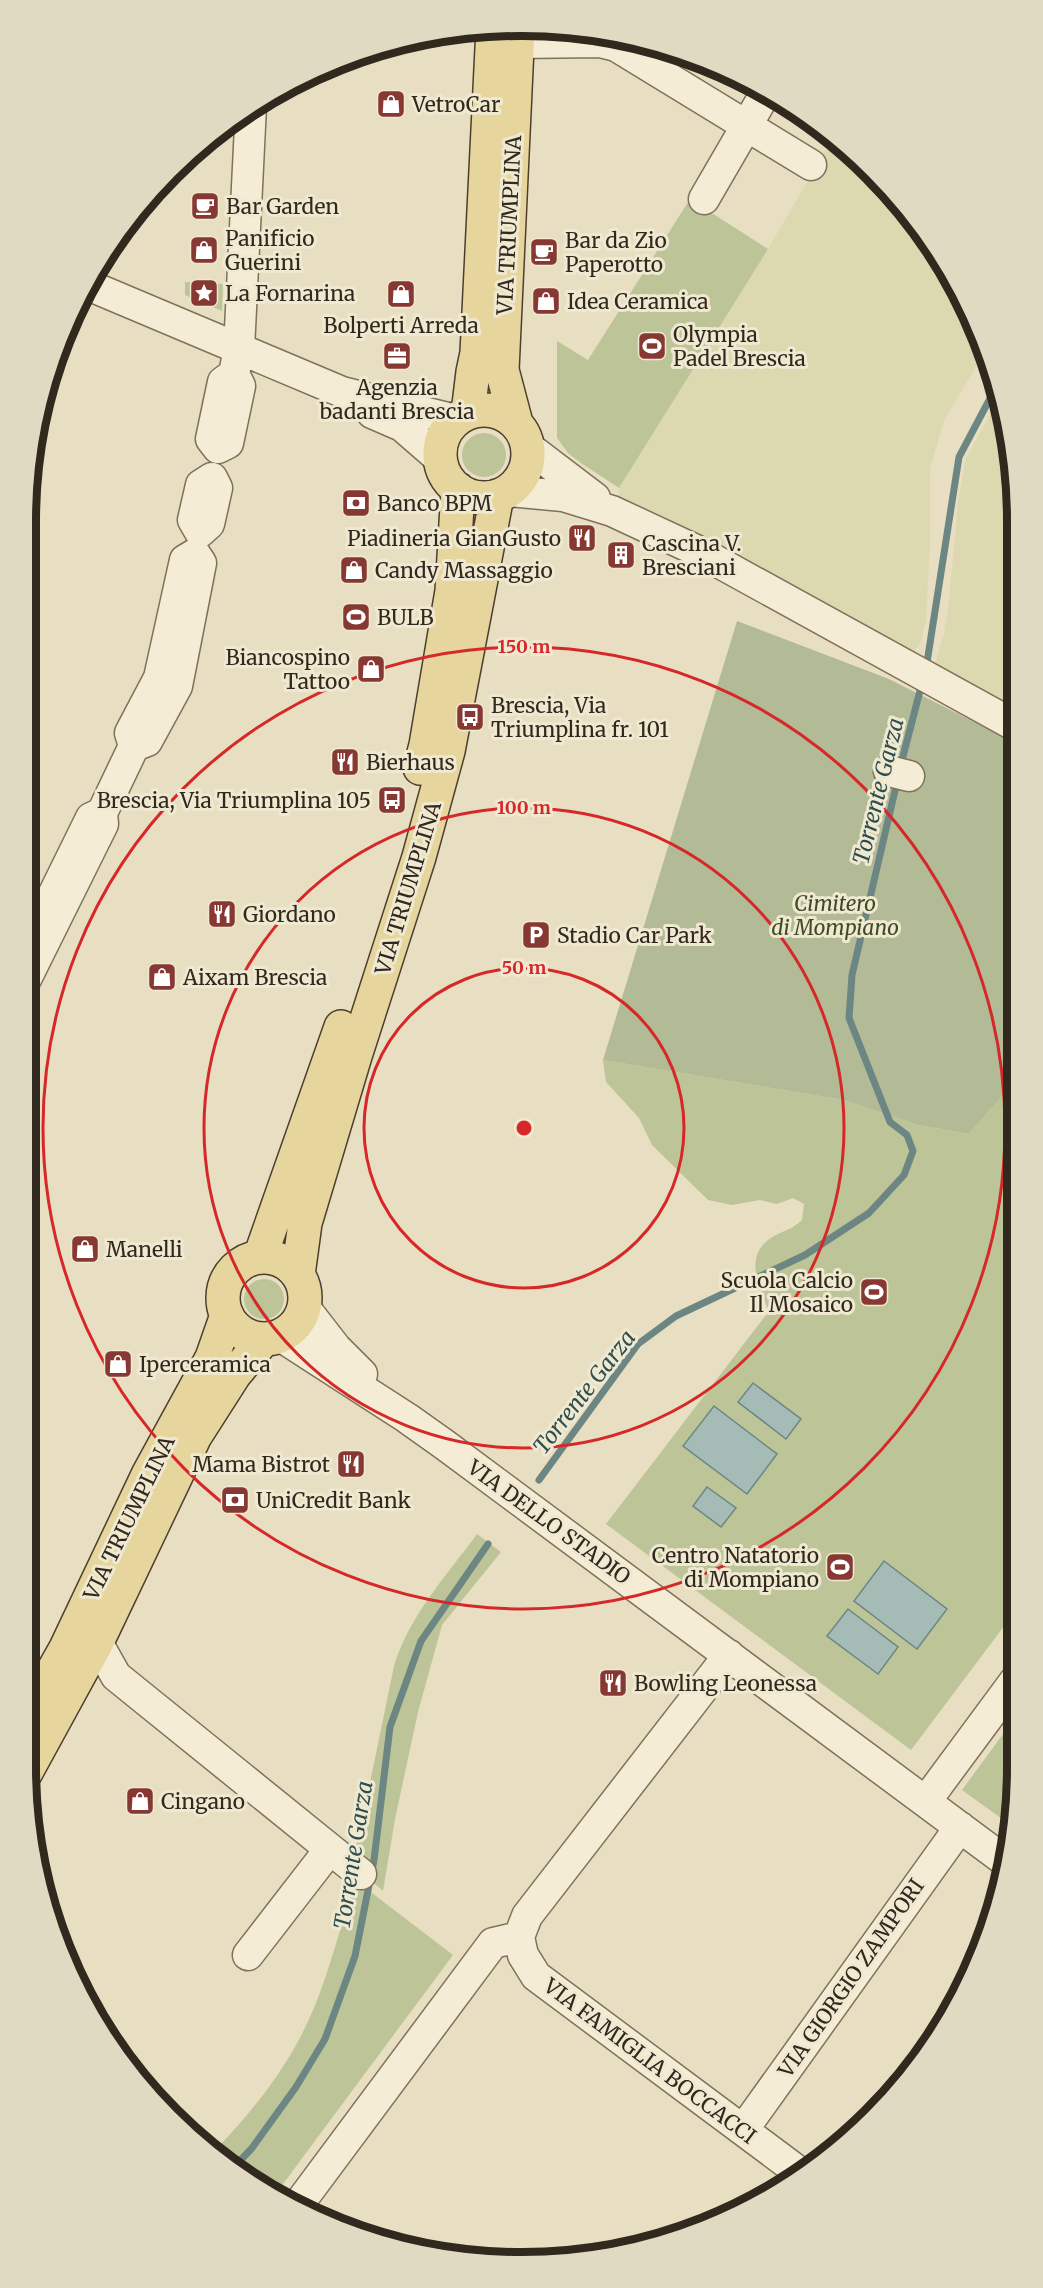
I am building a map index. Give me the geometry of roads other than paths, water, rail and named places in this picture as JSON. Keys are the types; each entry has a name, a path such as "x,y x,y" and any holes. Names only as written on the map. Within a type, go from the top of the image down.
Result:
{"main road":[{"name":"VIA TRIUMPLINA","path":"440,459 443,437 462,416 477,353 510,36"},
{"name":"VIA TRIUMPLINA","path":"36,1754 97,1642 195,1436 234,1375 272,1338 296,1325 305,1308 305,1291 298,1275 305,1223 419,857 448,751 502,493 518,483 525,472 528,459 502,370 510,36"},
{"path":"462,416 485,410 494,411 522,435"},
{"path":"440,459 446,476 458,489 477,497 502,493"},
{"name":"VIA TRIUMPLINA","path":"36,1701 66,1648 148,1475 212,1358 227,1315 223,1294 227,1281 235,1269 247,1261 260,1257 335,1047 391,873 426,745 452,591 458,489"},
{"path":"260,1257 282,1261 298,1275"},
{"path":"227,1315 242,1333 252,1338 272,1338"}],"street":[{"path":"566,38 592,41"},
{"path":"605,43 616,46 811,165"},
{"path":"704,199 762,100"},
{"path":"36,959 103,824 102,813 134,747 130,733 159,678 185,560 197,543 193,520 201,485 212,478 218,448 211,439 223,382 237,362 250,119"},
{"path":"96,289 237,362 342,392 462,416"},
{"path":"342,392 363,409 402,426 440,459"},
{"path":"522,435 612,511"},
{"path":"502,493 563,496 612,511 700,552 1007,721"},
{"path":"36,930 91,818 102,813"},
{"name":"VIA DELLO STADIO","path":"305,1308 336,1348 407,1418"},
{"name":"VIA DELLO STADIO","path":"272,1338 407,1418 445,1445 999,1856"},
{"path":"97,1642 108,1666 116,1676 361,1874"},
{"path":"302,2199 492,1943 519,1937 527,1916 729,1655"},
{"path":"926,1801 1007,1692"},
{"name":"VIA GIORGIO ZAMPORI","path":"743,2130 960,1827"},
{"path":"248,1955 330,1849"},
{"name":"VIA FAMIGLIA BOCCACCI","path":"519,1937 524,1955 536,1976 794,2168"}],"water":[{"path":"753,1383 801,1419 786,1439 738,1402"},
{"path":"714,1406 777,1454 747,1494 683,1446"},
{"path":"707,1487 736,1508 721,1527 693,1506"},
{"path":"884,1561 947,1609 917,1649 854,1601"},
{"path":"848,1609 898,1647 878,1674 827,1636"}],"waterway":[{"name":"Torrente Garza","path":"926,669 959,457 990,398"},
{"name":"Torrente Garza","path":"900,768 922,683"},
{"name":"Torrente Garza","path":"539,1480 638,1344 676,1316 805,1255 869,1213 904,1175 913,1151 907,1135 890,1122 849,1018 852,975 897,782"},
{"name":"Torrente Garza","path":"239,2161 252,2148 296,2087 325,2039 355,1956 374,1860 390,1727 421,1641 488,1544"}],"place":[{"name":"VetroCar","path":"391,104"},
{"name":"Bar Garden","path":"205,206"},
{"name":"Panificio Guerini","path":"204,250"},
{"name":"Bar da Zio Paperotto","path":"544,252"},
{"name":"La Fornarina","path":"204,293"},
{"name":"Bolperti Arreda","path":"401,294"},
{"name":"Idea Ceramica","path":"546,301"},
{"name":"Olympia Padel Brescia","path":"652,346"},
{"name":"Agenzia badanti Brescia","path":"397,356"},
{"name":"Banco BPM","path":"356,503"},
{"name":"Piadineria GianGusto","path":"582,538"},
{"name":"Cascina V. Bresciani","path":"621,555"},
{"name":"Candy Massaggio","path":"354,570"},
{"name":"BULB","path":"356,617"},
{"name":"Biancospino Tattoo","path":"371,669"},
{"name":"Brescia, Via Triumplina fr. 101","path":"470,717"},
{"name":"Bierhaus","path":"345,762"},
{"name":"Brescia, Via Triumplina 105","path":"392,800"},
{"name":"Giordano","path":"222,914"},
{"name":"Stadio Car Park","path":"536,935"},
{"name":"Aixam Brescia","path":"162,977"},
{"name":"Manelli","path":"85,1249"},
{"name":"Scuola Calcio Il Mosaico","path":"874,1292"},
{"name":"Iperceramica","path":"118,1364"},
{"name":"Mama Bistrot","path":"351,1464"},
{"name":"UniCredit Bank","path":"235,1500"},
{"name":"Centro Natatorio di Mompiano","path":"840,1567"},
{"name":"Bowling Leonessa","path":"613,1683"},
{"name":"Cingano","path":"140,1801"}],"park label":[{"name":"Cimitero di Mompiano","path":"835,915"}]}
